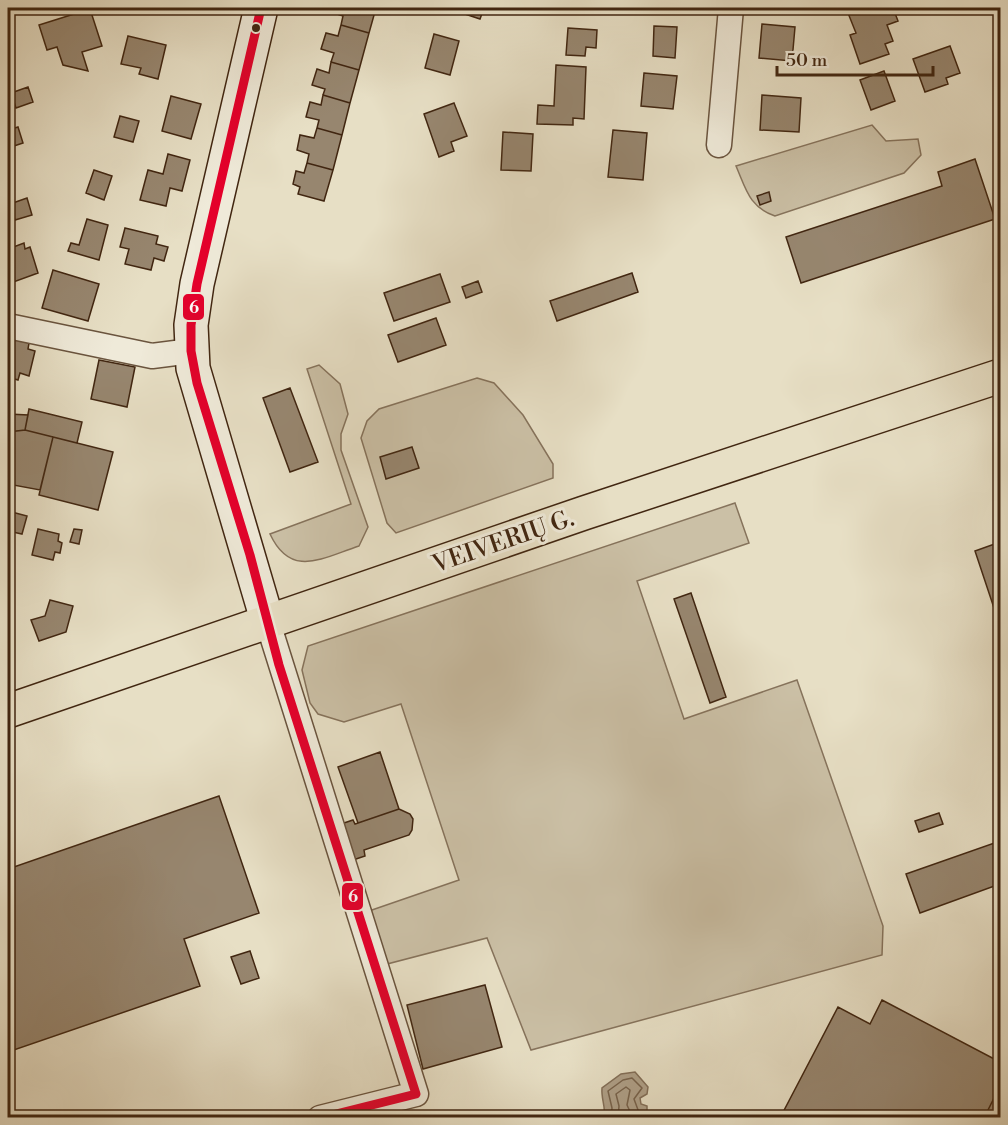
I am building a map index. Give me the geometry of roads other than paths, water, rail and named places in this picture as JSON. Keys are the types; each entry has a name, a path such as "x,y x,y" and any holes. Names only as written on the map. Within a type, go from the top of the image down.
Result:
{"main road":[{"name":"VEIVERIŲ G.","path":"8,711 584,513 1000,376"}],"street":[{"path":"261,8 197,284 191,325 191,351 206,413 279,665 416,1094 320,1118"},
{"path":"719,145 731,8"},
{"path":"8,326 152,356 191,351"}],"water":[{"path":"635,1072 648,1087 647,1094 640,1098 641,1104 647,1106 647,1117 604,1117 602,1088 621,1074"}]}
